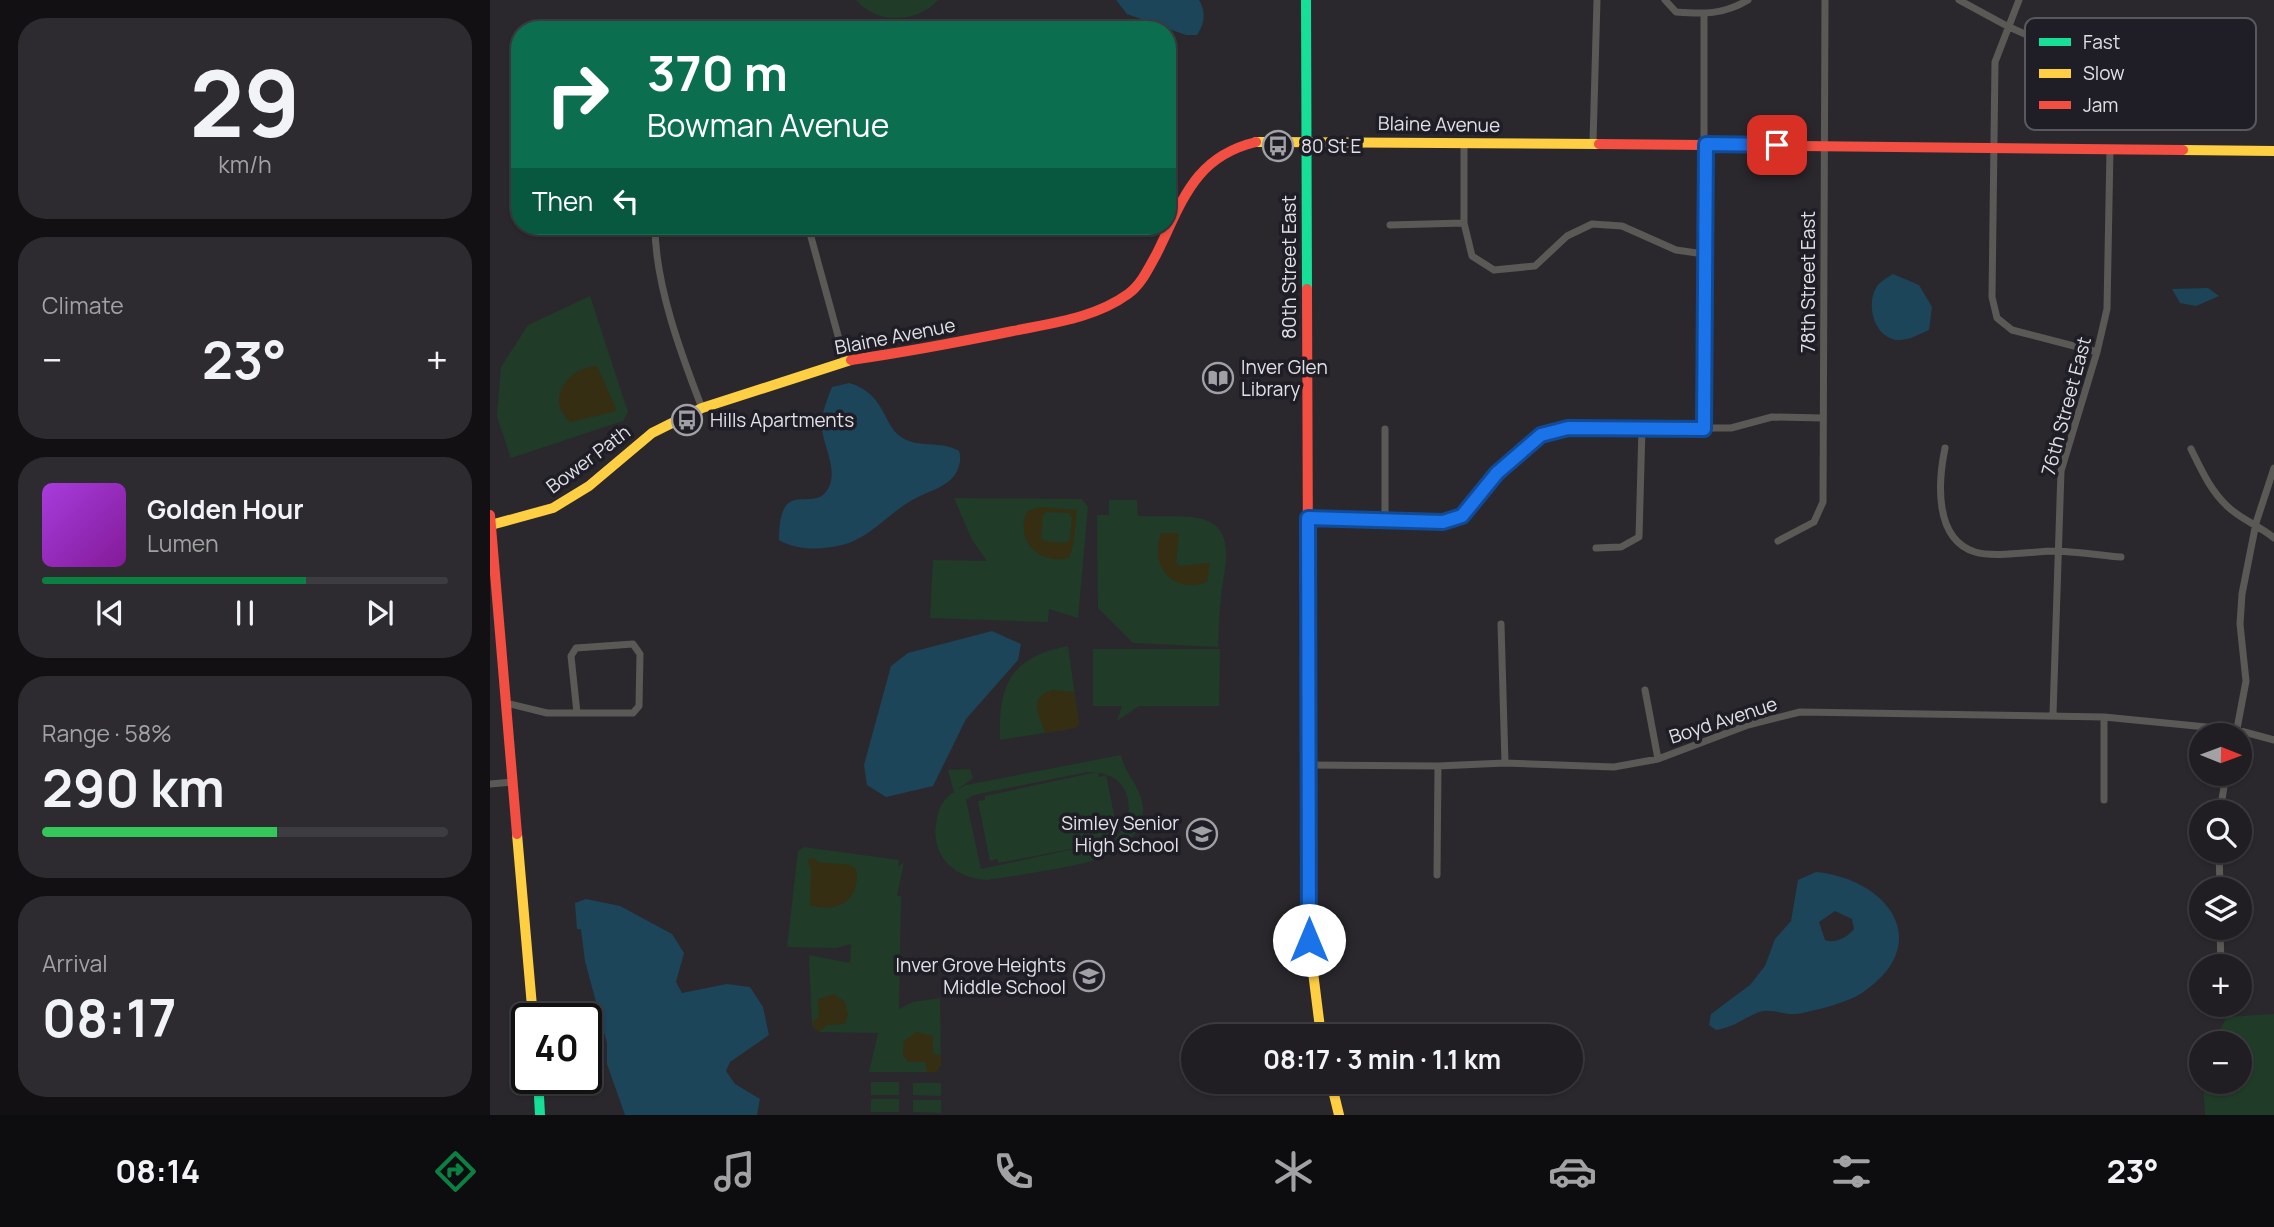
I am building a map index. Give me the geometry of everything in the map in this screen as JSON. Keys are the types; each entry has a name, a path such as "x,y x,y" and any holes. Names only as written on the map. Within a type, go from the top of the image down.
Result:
{"street":[{"name":"80th Street East","path":"1306,0 1309,940 1320,1024"},
{"path":"1593,142 1597,0"},
{"path":"1665,0 1675,12 1704,14 1728,10 1748,0"},
{"name":"78th Street East","path":"1778,541 1814,522 1823,502 1825,0"},
{"path":"1959,0 2025,34"},
{"path":"2019,0 1995,62 1992,297 1997,318 2012,330 2097,352"},
{"path":"1704,14 1704,429"},
{"name":"Blaine Avenue","path":"1176,215 1197,174 1234,148 1263,140 2274,151"},
{"path":"1464,142 1464,223 1472,256 1494,270 1535,266 1567,236 1592,224 1622,226 1676,250 1704,254"},
{"name":"76th Street East","path":"2053,714 2061,471 2097,352 2107,309 2110,149"},
{"path":"1390,225 1464,223"},
{"path":"655,235 662,279 682,357 702,408"},
{"path":"813,235 845,361"},
{"name":"Blaine Avenue","path":"702,408 845,361 920,350 1085,316 1130,293 1145,276 1166,235"},
{"name":"Bower Path","path":"490,522 553,508 589,486 652,433 702,408"},
{"path":"1308,518 1443,522 1462,516 1497,473 1541,435 1568,428 1731,428 1772,417 1823,418"},
{"path":"1596,548 1620,547 1639,537 1642,428"},
{"path":"1385,429 1385,520"},
{"path":"1945,448 1941,467 1942,509 1948,531 1960,545 1977,553 2057,551 2121,557"},
{"path":"2191,449 2211,488 2229,508 2256,523 2274,538"},
{"path":"2239,723 2246,681 2240,624 2242,594 2256,523 2274,468"},
{"path":"490,522 532,1003"},
{"path":"1501,624 1504,763"},
{"path":"506,703 547,713 577,713 633,713 639,706 640,654 633,644 576,648 571,656 577,713"},
{"path":"1645,690 1658,759"},
{"name":"Boyd Avenue","path":"1307,765 1438,766 1504,763 1615,767 1658,759 1748,725 1800,712 2053,714 2189,727"},
{"path":"2104,717 2104,800"},
{"name":"Boyd Avenue","path":"2252,736 2274,740"},
{"path":"1437,875 1438,766"},
{"path":"490,784 513,782"},
{"path":"539,1094 540,1115"},
{"path":"1334,1094 1339,1115"}],"green space":[{"path":"856,0 938,0 919,13 897,18 875,14"},
{"path":"590,296 628,412 623,421 511,458 497,416 501,367 528,325"},
{"path":"954,498 1082,499 1088,507 1078,618 1049,609 1048,622 930,618 933,560 987,561 972,540"},
{"path":"1109,500 1137,500 1138,516 1198,518 1220,530 1226,551 1226,563 1220,603 1218,647 1133,643 1098,608 1097,515 1109,515"},
{"path":"1068,646 1079,724 1075,728 1000,740 1002,703 1012,676 1033,657"},
{"path":"1093,649 1220,649 1219,706 1139,706 1117,721 1122,706 1093,706"},
{"path":"1121,755 1140,794 1143,809 1138,828 1130,840 1114,853 1071,866 987,880 963,875 954,869 940,853 937,843 937,818 947,797 954,792 948,770 970,769 973,778 957,790 966,785","holes":["1097,772 985,796 985,800 978,801 990,861 997,859 999,863 1111,841 981,869 966,800 974,795","1106,775 1119,782 1125,791 1129,811 1121,832 1112,840 1111,836 1118,834"]},
{"path":"804,847 899,860 898,867 904,862 897,896 901,896 899,1009 913,1002 940,998 941,1066 936,1072 869,1072 878,1033 819,1032 812,1025 809,955 850,963 851,944 836,948 787,947 798,851"},
{"path":"2274,1014 2274,1115 2205,1115 2204,1094 2252,1094 2252,1031 2219,1031 2227,1017"},
{"path":"871,1082 899,1082 899,1095 871,1095"},
{"path":"913,1083 941,1083 941,1096 913,1095"},
{"path":"871,1099 899,1099 899,1112 871,1112"},
{"path":"913,1100 941,1100 941,1113 913,1112"}],"sand":[{"path":"597,366 617,411 570,422 559,404 563,386 577,372"},
{"path":"1041,507 1077,510 1069,558 1048,558 1032,548 1024,532 1027,511","holes":["1046,512 1069,513 1072,518 1070,540 1064,543 1044,541 1041,537 1043,516"]},
{"path":"1161,533 1179,533 1176,562 1180,566 1210,563 1207,582 1184,584 1167,575 1158,556"},
{"path":"1053,690 1074,692 1079,724 1075,728 1045,733 1037,703 1044,693"},
{"path":"814,858 818,862 850,865 856,869 855,889 845,902 829,908 810,905 811,869 808,863 809,859"},
{"path":"834,994 845,1002 848,1014 845,1024 827,1025 819,1032 812,1023 819,1017 818,999"},
{"path":"916,1032 933,1036 933,1054 941,1055 941,1066 936,1072 927,1072 925,1062 908,1062 903,1055 904,1041"}],"water":[{"path":"1116,0 1199,0 1204,13 1197,35 1176,31 1176,21 1147,21 1127,14"},
{"path":"1893,274 1919,285 1932,307 1929,330 1898,340 1890,338 1878,327 1872,311 1873,295 1881,282"},
{"path":"2208,288 2219,296 2196,306 2180,303 2172,289"},
{"path":"849,383 861,388 877,401 895,432 901,437 915,443 945,446 959,451 959,467 946,483 907,503 852,542 818,549 787,544 779,540 780,520 785,508 798,499 822,496 831,482 831,467 822,430 823,413 832,387"},
{"path":"992,631 1021,644 1018,660 966,719 933,786 886,797 867,785 864,765 891,666 908,653"},
{"path":"1816,872 1842,877 1864,887 1882,900 1894,916 1899,935 1896,954 1884,974 1862,993 1848,1000 1796,1014 1759,1012 1734,1025 1716,1030 1709,1025 1711,1014 1750,985 1765,966 1775,939 1791,921 1798,880","holes":["1835,911 1852,919 1854,929 1848,935 1837,940 1825,940 1819,922"]},
{"path":"586,899 620,906 672,934 684,953 676,982 682,993 727,984 750,987 763,1007 769,1035 730,1062 726,1071 735,1084 760,1099 757,1115 625,1115 607,1064 602,1003 596,1003 585,961 581,929 577,929 575,903"}],"traffic: fast":[{"path":"1306,0 1307,289"},
{"path":"539,1094 540,1115"}],"traffic: slow":[{"path":"1256,142 1599,144"},
{"path":"2183,150 2274,151"},
{"path":"491,525 553,508 589,486 652,433 702,408 851,360"},
{"path":"1308,566 1309,940 1320,1024"},
{"path":"517,834 532,1003"},
{"path":"1334,1094 1339,1115"}],"traffic: jam":[{"path":"1176,213 1192,185 1217,159 1256,142"},
{"path":"1599,144 2183,150"},
{"path":"851,360 1058,322 1102,309 1137,286 1165,235"},
{"path":"1307,289 1308,566"},
{"path":"490,515 517,834"}],"place":[{"name":"80 St E","path":"1278,146"},
{"name":"Inver Glen Library","path":"1218,378"},
{"name":"Hills Apartments","path":"687,420"},
{"name":"Simley Senior High School","path":"1202,834"},
{"name":"Inver Grove Heights Middle School","path":"1089,976"}],"route":[{"path":"1309,940 1308,518 1443,522 1462,516 1497,473 1541,435 1568,428 1704,429 1706,144 1777,145"}]}
